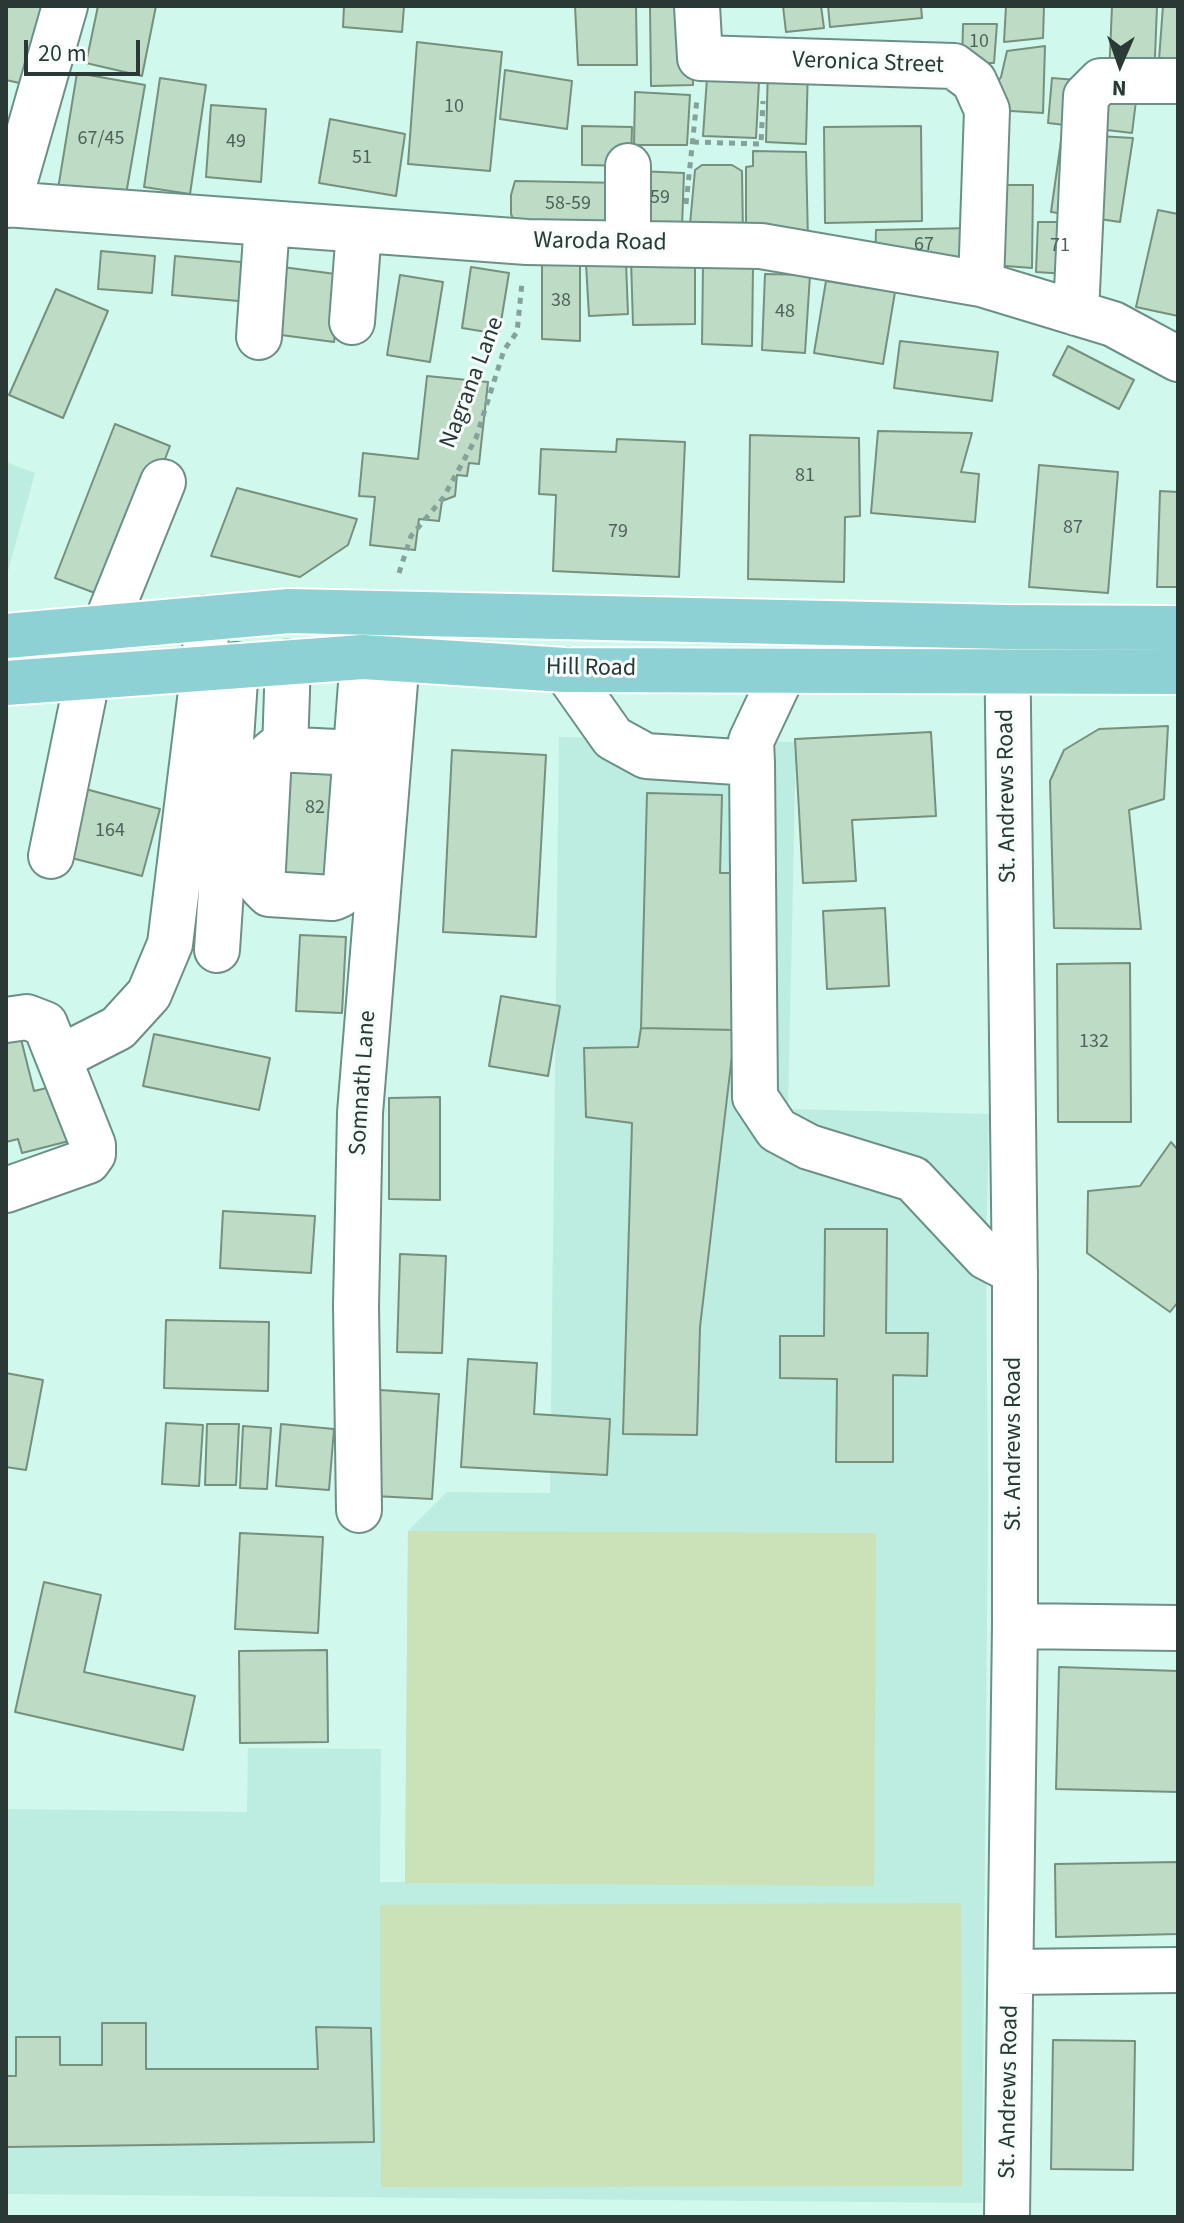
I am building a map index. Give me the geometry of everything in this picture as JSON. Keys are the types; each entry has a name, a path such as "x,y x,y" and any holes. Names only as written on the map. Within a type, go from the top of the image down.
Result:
{"main road":[{"path":"47,679 23,634 289,611 1178,628"},
{"name":"Hill Road","path":"47,679 380,658 565,670 1178,672"}],"street":[{"path":"7,204 65,6"},
{"path":"697,6 700,58"},
{"name":"Veronica Street","path":"700,58 954,66 974,81 987,110 981,284"},
{"path":"1076,313 1086,96 1101,81 1178,81"},
{"path":"628,166 628,243"},
{"name":"Waroda Road","path":"7,204 527,242 761,246 981,284 1113,324 1178,359"},
{"path":"259,337 267,223"},
{"path":"352,322 359,230"},
{"path":"105,626 163,482"},
{"path":"356,753 274,750 269,755 262,887 269,894 332,898 342,895 345,890 356,753 392,614"},
{"path":"207,618 220,666 217,950"},
{"name":"St. Andrews Road","path":"1007,627 1015,1272 1015,1626 1007,2217"},
{"name":"Somnath Lane","path":"359,1510 356,1306 360,1113 380,658"},
{"path":"285,750 288,662"},
{"path":"61,1057 118,1028 149,994 170,944 220,666"},
{"path":"565,670 613,738 646,756 752,763"},
{"path":"784,671 751,741 755,1097 777,1130 809,1147 913,1179 986,1257 1015,1272"},
{"path":"47,679 51,856"},
{"path":"6,1020 27,1017 45,1024 61,1057 93,1145 93,1154 88,1161 6,1190"},
{"path":"1015,1626 1178,1628"},
{"path":"1012,1972 1178,1970"}],"path":[{"path":"682,244 700,58"},
{"path":"693,142 761,144 765,60"},
{"name":"Nagrana Lane","path":"392,614 411,536 443,498 476,438 504,350 517,332 527,242"}],"shaded area":[{"path":"6,462 35,473 6,578"},
{"path":"559,737 796,742 788,1109 989,1114 982,2203 6,2194 6,1809 247,1812 248,1748 381,1749 380,1882 405,1882 408,1531 447,1492 550,1493"}],"green space":[{"path":"408,1531 876,1533 874,1886 405,1883"},
{"path":"961,1903 962,2186 381,2187 380,1905"}],"building":[{"path":"6,6 43,6 24,84 6,80"},
{"path":"98,6 156,6 142,76 86,63"},
{"path":"344,6 404,6 402,32 343,27"},
{"path":"575,6 636,6 637,65 578,65"},
{"path":"650,6 692,6 693,85 651,86"},
{"path":"783,6 821,6 824,28 786,32"},
{"path":"828,6 921,6 922,18 830,27"},
{"path":"1006,6 1044,6 1043,38 1004,42"},
{"path":"1112,6 1157,6 1154,82 1109,77"},
{"path":"1163,6 1178,6 1178,75 1158,73"},
{"path":"963,24 997,24 994,63 962,63"},
{"path":"417,42 502,52 490,171 408,164"},
{"path":"1045,46 1043,113 995,110 988,96 1001,77 1007,51"},
{"path":"708,63 760,63 756,138 703,136"},
{"path":"768,66 808,66 806,144 766,142"},
{"path":"505,70 572,81 567,129 500,119"},
{"path":"77,73 145,85 124,206 57,195"},
{"path":"160,78 206,85 190,194 144,187"},
{"path":"1052,78 1138,85 1132,133 1048,123"},
{"path":"635,92 690,95 687,145 634,145"},
{"path":"211,105 266,109 261,182 206,177"},
{"path":"330,119 405,134 396,196 319,183"},
{"path":"582,126 632,127 631,166 582,165"},
{"path":"921,126 922,221 825,223 824,127"},
{"path":"1062,134 1133,138 1120,222 1051,212"},
{"path":"753,151 806,152 808,241 746,239 746,167 753,166"},
{"path":"702,165 732,165 742,171 743,236 689,235 695,170"},
{"path":"638,171 684,173 682,227 636,226"},
{"path":"515,181 624,183 623,225 515,223 511,214 511,195"},
{"path":"994,185 1033,185 1032,268 993,265"},
{"path":"1158,210 1178,214 1178,316 1136,307"},
{"path":"1038,222 1084,222 1082,275 1036,272"},
{"path":"972,228 972,264 875,262 876,230"},
{"path":"101,251 155,256 152,293 98,289"},
{"path":"175,256 252,263 249,302 172,295"},
{"path":"631,260 695,261 695,324 633,325"},
{"path":"626,262 628,314 589,316 586,264"},
{"path":"542,264 580,265 580,341 542,339"},
{"path":"703,265 753,266 752,346 702,344"},
{"path":"275,266 343,275 334,342 266,333"},
{"path":"471,267 509,273 499,334 462,328"},
{"path":"765,274 810,275 805,353 762,350"},
{"path":"400,275 443,282 430,362 387,355"},
{"path":"826,281 895,292 883,364 814,353"},
{"path":"56,289 108,311 63,418 9,395"},
{"path":"900,341 998,352 992,401 894,388"},
{"path":"1068,346 1134,380 1119,409 1053,375"},
{"path":"427,376 488,382 479,464 469,463 467,476 457,475 455,496 442,501 439,521 419,519 415,550 370,545 375,497 359,496 363,453 418,459"},
{"path":"115,424 170,446 111,599 55,578"},
{"path":"878,431 972,433 961,472 979,474 975,522 871,513"},
{"path":"750,435 859,438 860,516 845,517 844,582 748,579"},
{"path":"617,439 685,442 679,577 553,571 556,495 539,494 541,449 616,452"},
{"path":"1039,465 1118,472 1108,593 1029,587"},
{"path":"237,488 357,519 348,545 300,577 211,556"},
{"path":"1160,491 1178,492 1178,587 1157,587"},
{"path":"1168,726 1164,799 1129,810 1141,929 1054,928 1050,781 1064,750 1099,729"},
{"path":"931,732 936,816 852,820 856,881 803,883 795,739"},
{"path":"452,750 546,755 536,937 443,932"},
{"path":"281,754 348,759 338,880 284,877 286,855 271,854"},
{"path":"78,787 160,809 142,876 60,855"},
{"path":"647,793 722,795 720,873 738,873 735,1030 641,1028"},
{"path":"885,908 889,986 827,989 823,911"},
{"path":"300,935 346,937 342,1013 296,1011"},
{"path":"1130,963 1131,1122 1058,1122 1057,964"},
{"path":"501,996 560,1006 548,1076 489,1066"},
{"path":"18,1027 34,1091 55,1086 69,1141 22,1153 18,1139 6,1142 6,1030"},
{"path":"641,1028 735,1030 700,1327 697,1435 623,1434 632,1123 586,1117 584,1048 638,1047"},
{"path":"154,1034 270,1058 259,1110 143,1086"},
{"path":"440,1097 440,1200 389,1199 389,1098"},
{"path":"1171,1142 1178,1150 1178,1302 1170,1312 1087,1253 1088,1191 1140,1186"},
{"path":"223,1211 315,1216 311,1273 220,1268"},
{"path":"825,1229 887,1229 886,1333 928,1333 927,1376 893,1375 893,1462 836,1462 837,1379 780,1378 780,1336 824,1336"},
{"path":"400,1254 446,1256 442,1353 397,1352"},
{"path":"166,1320 269,1322 268,1391 164,1388"},
{"path":"468,1359 537,1363 534,1414 610,1419 607,1475 461,1467"},
{"path":"6,1373 43,1380 26,1470 6,1467"},
{"path":"380,1390 439,1394 432,1499 374,1496"},
{"path":"166,1423 203,1425 199,1486 162,1484"},
{"path":"207,1424 239,1424 236,1485 205,1485"},
{"path":"281,1424 334,1429 329,1490 276,1486"},
{"path":"243,1426 271,1428 267,1489 240,1488"},
{"path":"240,1533 323,1537 318,1633 235,1629"},
{"path":"44,1582 101,1595 84,1672 195,1696 183,1750 15,1712"},
{"path":"327,1650 328,1742 240,1743 239,1651"},
{"path":"1059,1667 1178,1671 1178,1792 1056,1789"},
{"path":"1178,1862 1178,1934 1056,1937 1055,1864"},
{"path":"102,2023 146,2023 146,2069 318,2069 316,2027 371,2028 374,2142 6,2147 6,2076 16,2076 16,2037 60,2037 60,2065 102,2065"},
{"path":"1053,2040 1135,2041 1133,2170 1051,2169"}]}
